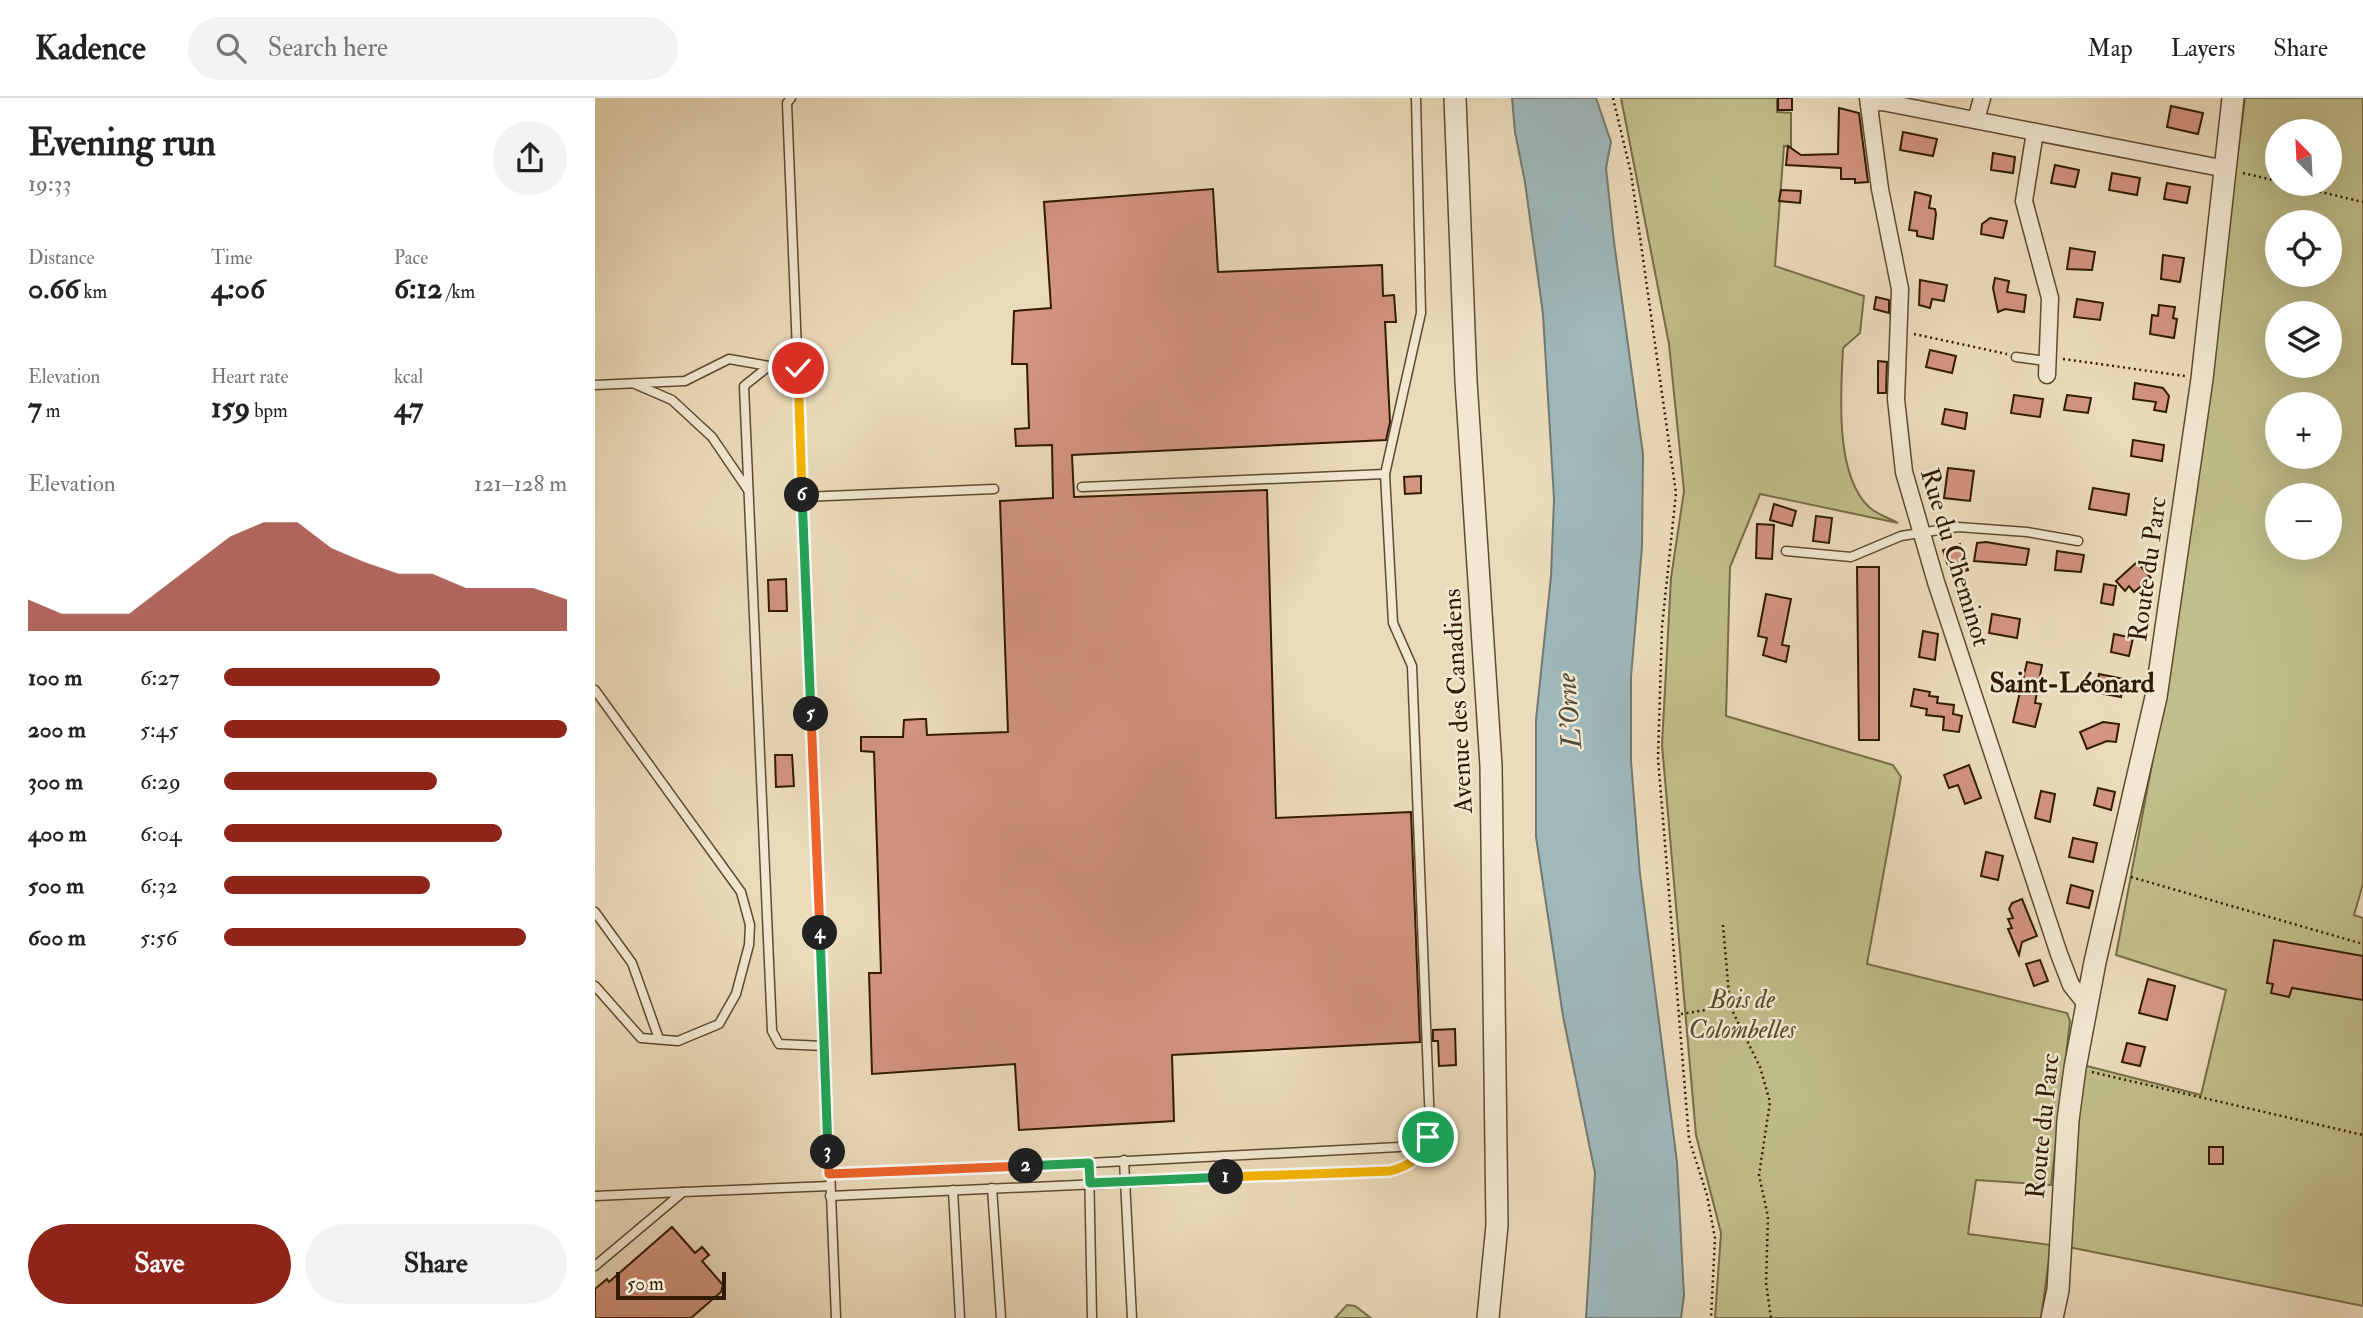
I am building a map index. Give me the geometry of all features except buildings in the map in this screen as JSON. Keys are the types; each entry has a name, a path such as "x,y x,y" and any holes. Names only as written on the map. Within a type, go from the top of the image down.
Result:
{"street":[{"name":"Avenue des Canadiens","path":"1455,98 1466,381 1491,766 1497,1225 1486,1312"},
{"path":"1976,120 1982,98"},
{"name":"Route du Parc","path":"2052,1318 2058,1290 2068,1120 2075,1068 2085,1004 2157,697 2201,379 2233,98"},
{"path":"1869,101 2226,169"},
{"name":"Rue du Cheminot","path":"1869,101 1880,189 1899,289 1896,398 1899,447 1936,582 2059,954 2071,985 2085,1004"},
{"path":"2035,132 2024,201 2050,298 2047,368"}],"lane":[{"path":"791,98 787,103 836,1318"},
{"path":"595,1196 683,1192 953,1190 1390,1171 1401,1168 1421,1154 1428,1137 1429,1111 1412,666 1393,623 1385,474 1421,313 1416,98"},
{"path":"2016,357 2047,368"},
{"path":"595,385 685,381 729,359 798,368"},
{"path":"769,366 744,386 772,1031 779,1044 824,1046"},
{"path":"632,383 671,400 712,437 748,490"},
{"path":"1083,487 1385,474"},
{"path":"803,497 994,489"},
{"path":"1786,551 1851,557 1922,531 1958,527 2027,531 2078,541"},
{"path":"595,690 741,892 750,925 749,945 737,994 719,1024 678,1041 642,1038 595,986"},
{"path":"595,912 632,963 659,1040"},
{"path":"750,925 767,925"},
{"path":"829,1174 1399,1147 1420,1134 1429,1111"},
{"path":"1124,1160 1132,1318"},
{"path":"1089,1163 1092,1318"},
{"path":"992,1188 1000,1318"},
{"path":"953,1190 960,1318"},
{"path":"595,1266 683,1192"}],"path":[{"path":"1613,98 1635,200 1676,493 1662,627 1658,758 1681,1014 1689,1139 1707,1195 1715,1237 1711,1318"},
{"path":"2226,169 2265,178"},
{"path":"2338,196 2363,202"},
{"path":"1919,335 1999,351"},
{"path":"2047,368 2063,359 2201,379"},
{"path":"2115,873 2363,944"},
{"path":"1723,925 1730,1006 1760,1067 1770,1102 1759,1175 1768,1217 1766,1283 1772,1318"},
{"path":"1681,1014 1730,1006"},
{"path":"2075,1068 2363,1135"}],"green space":[{"name":"Bois de Colombelles","path":"1621,98 1777,98 1777,112 1791,113 1791,147 1784,146 1775,266 1864,296 1860,333 1843,348 1841,409 1845,454 1858,492 1869,507 1898,523 1760,494 1730,567 1726,716 1893,765 1901,777 1867,964 2067,1013 2070,1021 2051,1185 1976,1180 1968,1234 2051,1245 2041,1318 1715,1318 1721,1233 1696,1135 1662,745 1671,578 1684,491 1669,344"},
{"path":"2245,98 2363,98 2363,884 2354,915 2363,918 2363,1306 2068,1247 2083,1065 2201,1095 2226,990 2116,955 2173,653"},
{"path":"1347,1305 1355,1306 1371,1318 1335,1318"}],"water":[{"name":"L'Orne","path":"1512,98 1596,98 1611,142 1606,168 1643,454 1642,547 1631,677 1631,761 1640,874 1677,1162 1684,1296 1681,1318 1586,1318 1595,1173 1563,1016 1536,837 1536,720 1551,576 1554,499 1543,314"}],"district":[{"name":"Saint-Léonard","path":"2072,682"}],"route":[{"path":"798,368 829,1174 1089,1163 1090,1183 1390,1171 1401,1168 1421,1154 1428,1137"}]}
